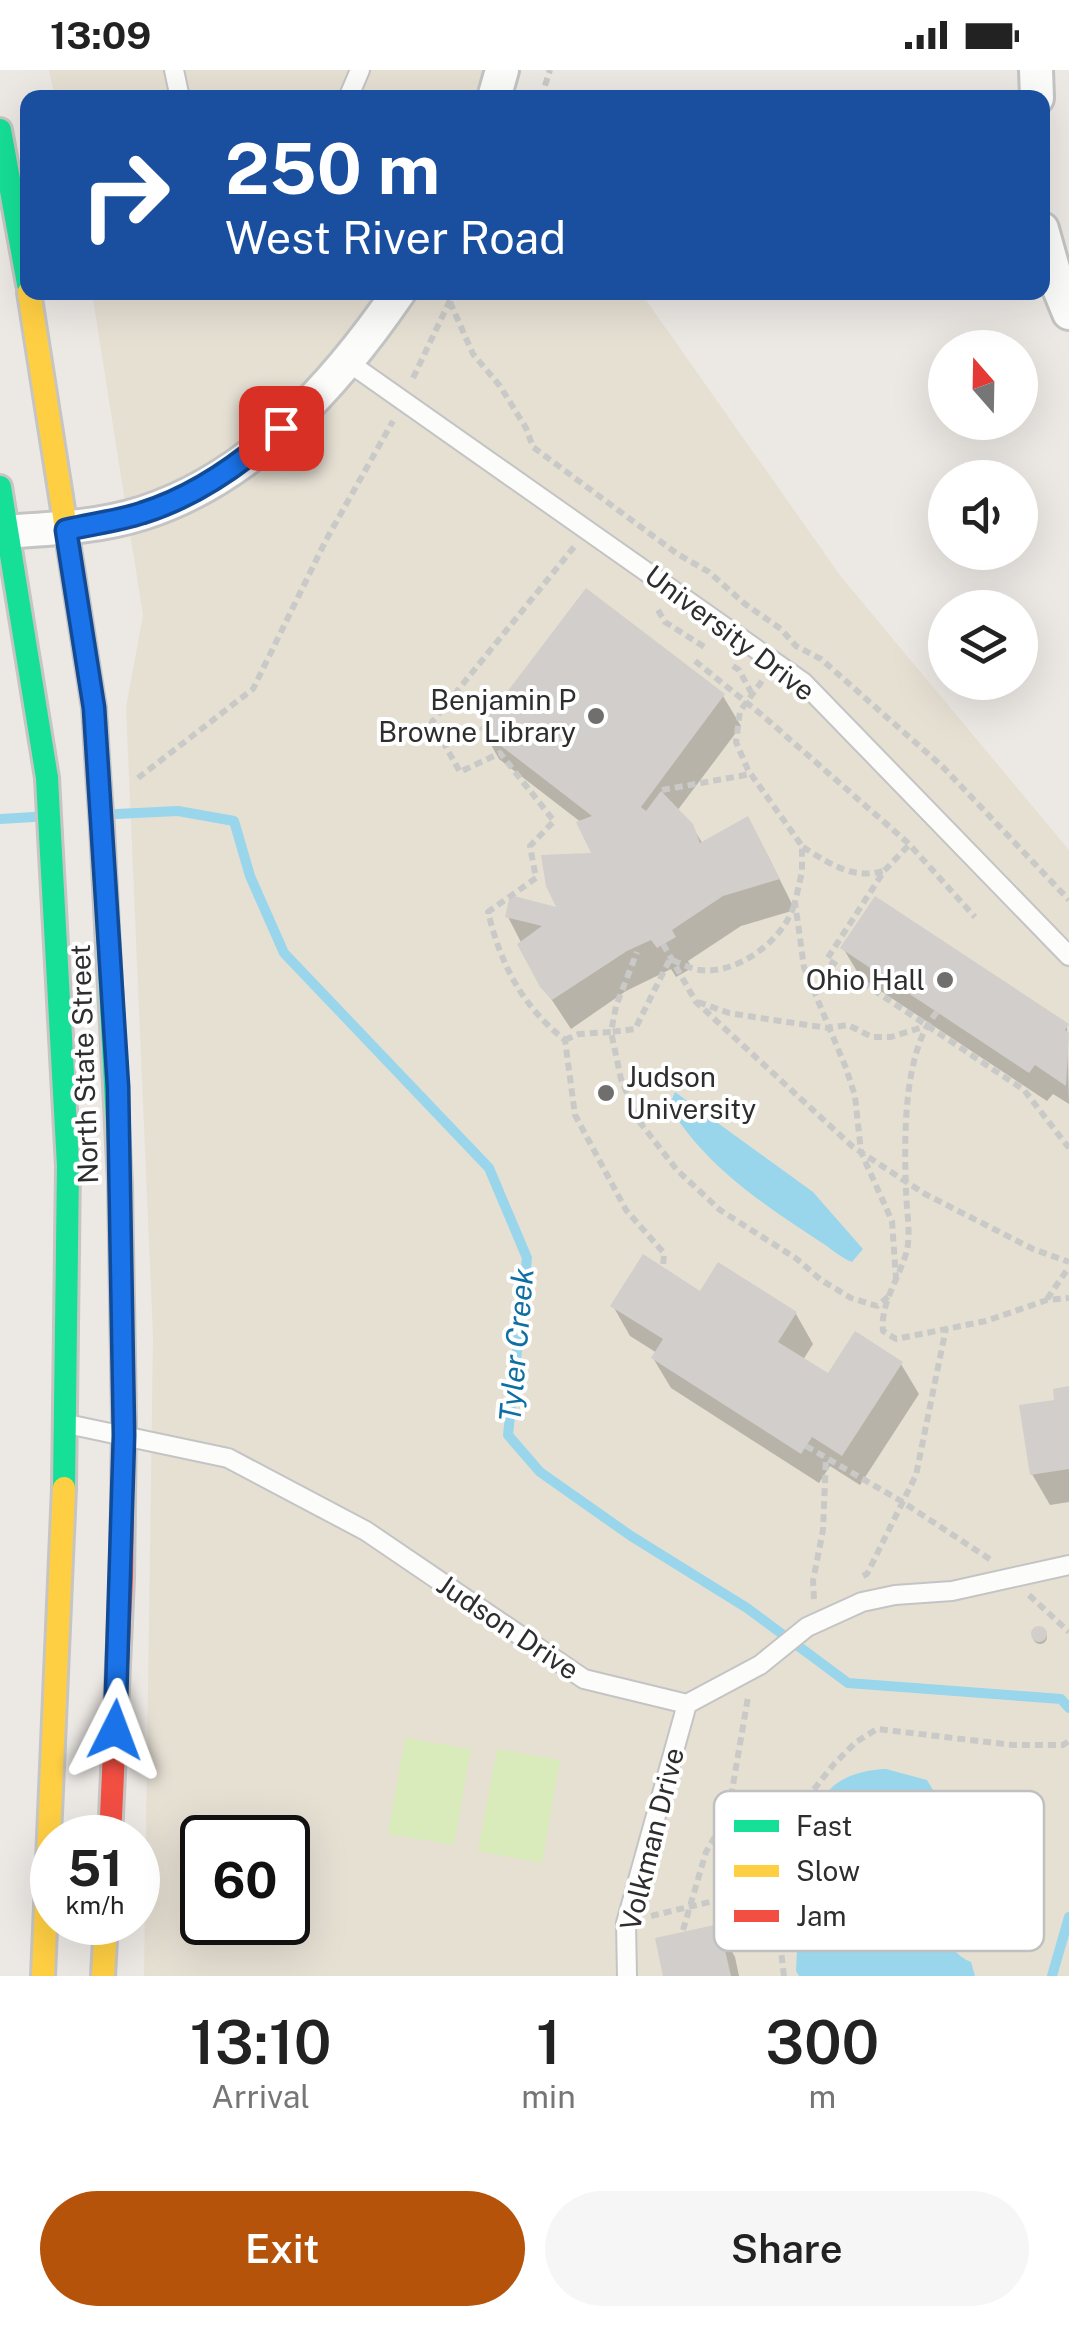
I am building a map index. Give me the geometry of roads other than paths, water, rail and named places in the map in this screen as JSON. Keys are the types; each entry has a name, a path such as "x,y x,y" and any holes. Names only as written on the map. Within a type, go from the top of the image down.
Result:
{"main road":[{"path":"0,130 20,240"},
{"name":"North State Street","path":"30,300 94,708 118,1087 123,1541 111,1815"},
{"name":"North State Street","path":"0,488 4,532 47,778 68,1166 67,1424 43,1976"},
{"path":"103,1976 105,1945"}],"street":[{"path":"1050,258 1069,313"},
{"path":"4,532 66,530 144,513 210,482 252,454 310,402 348,362 392,300"}],"lane":[{"name":"University Drive","path":"348,362 803,682 1069,956"},
{"name":"Judson Drive","path":"67,1424 228,1458 366,1531 584,1679 687,1704"},
{"path":"687,1704 756,1668 807,1627 862,1602 952,1591 1069,1565"},
{"name":"Volkman Drive","path":"627,1976 626,1923 687,1704"}],"water":[{"path":"675,1092 813,1192 863,1249 852,1262 777,1213 717,1165 669,1106"},
{"path":"886,1769 927,1780 934,1791 828,1791 841,1780"},
{"path":"797,1951 955,1951 971,1962 975,1976 799,1976"}],"waterway":[{"name":"Tyler Creek","path":"116,814 178,811 234,821 250,876 284,953 489,1168 527,1258 508,1435 540,1472 631,1536 747,1608 848,1683 1061,1699 1069,1708"},
{"name":"Tyler Creek","path":"0,819 34,817"},
{"name":"Tyler Creek","path":"1052,1976 1069,1917"}],"place":[{"name":"Benjamin P Browne Library","path":"596,716"},
{"name":"Ohio Hall","path":"945,980"},
{"name":"Judson University","path":"606,1093"}]}
